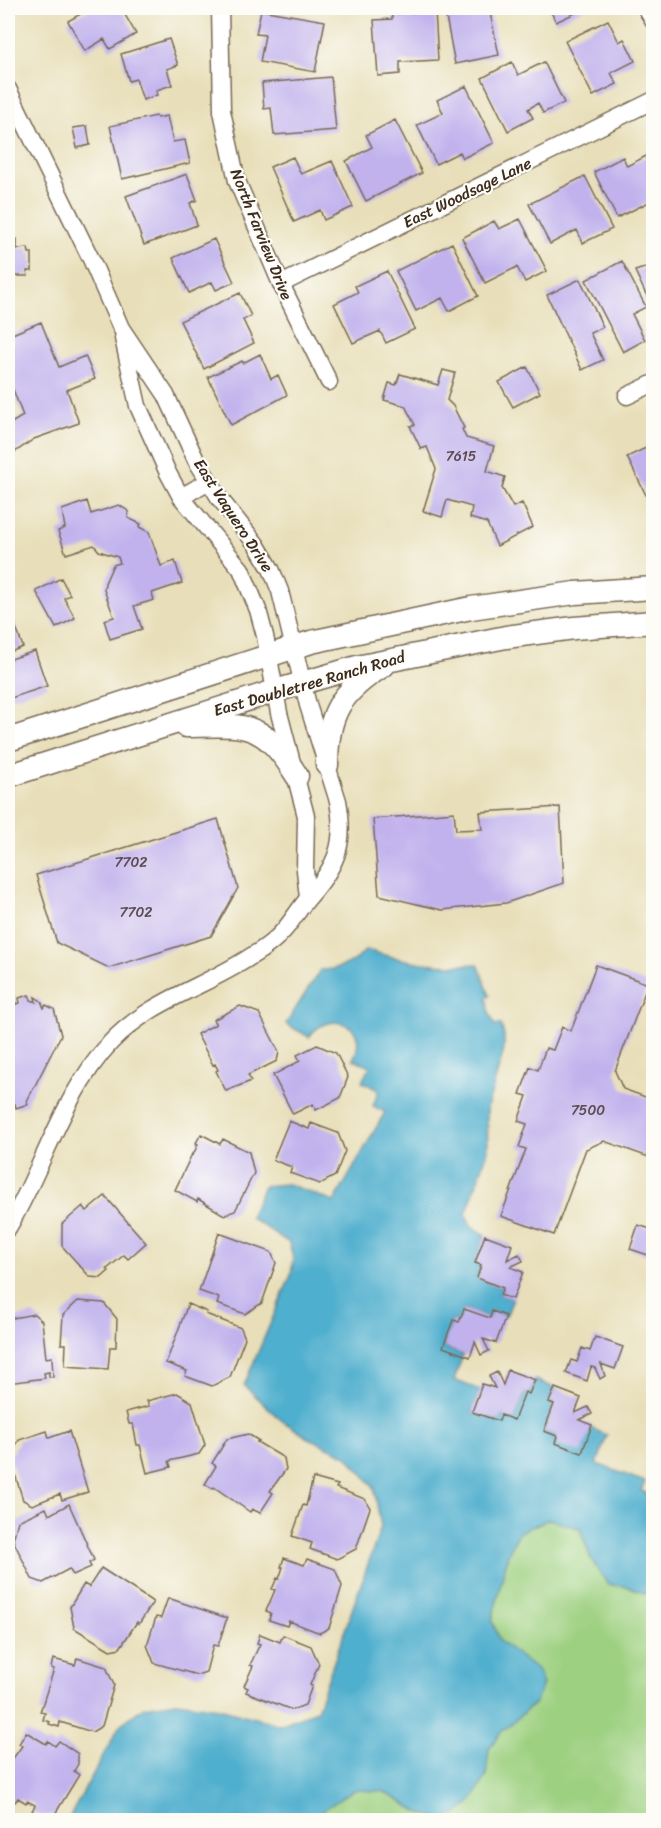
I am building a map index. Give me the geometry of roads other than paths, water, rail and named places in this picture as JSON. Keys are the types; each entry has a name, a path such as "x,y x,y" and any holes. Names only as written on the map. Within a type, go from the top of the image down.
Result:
{"main road":[{"name":"East Doubletree Ranch Road","path":"8,740 294,647 471,608 575,593 654,588"},
{"name":"East Doubletree Ranch Road","path":"8,776 275,690 399,657 472,642 540,632 654,622"},
{"path":"327,765 329,733 338,705 363,680 399,657"},
{"path":"161,727 232,726 255,730 278,749 297,776"}],"street":[{"name":"North Farview Drive","path":"218,8 222,111 237,181 281,284 328,382"},
{"path":"646,8 654,22"},
{"name":"East Vaquero Drive","path":"8,89 91,259 121,328 166,395 196,460 220,499 256,544 271,569 280,591 302,682 338,801 342,837 336,858 325,879 284,931 249,958 158,1005 129,1025 110,1043 86,1074 69,1102 8,1228"},
{"name":"East Woodsage Lane","path":"281,284 654,100"},
{"name":"East Vaquero Drive","path":"121,328 138,406 181,497 241,569 258,610 306,816 305,870 308,898"},
{"path":"627,396 654,383"},
{"path":"181,497 209,481"},
{"path":"222,547 245,530"}],"water":[{"path":"366,950 421,963 478,964 490,996 487,998 489,1012 495,1025 501,1025 504,1050 487,1108 488,1151 466,1214 471,1226 485,1235 475,1263 481,1265 477,1278 503,1288 500,1295 513,1299 506,1316 493,1311 490,1318 464,1309 459,1322 453,1320 443,1347 463,1355 454,1380 480,1390 472,1412 498,1421 501,1415 514,1420 525,1392 530,1394 535,1380 555,1388 549,1402 554,1404 544,1431 557,1436 555,1443 590,1428 607,1435 597,1464 645,1482 641,1491 653,1495 653,1596 629,1587 608,1584 591,1559 580,1528 549,1519 519,1532 508,1554 492,1621 500,1641 537,1670 543,1684 536,1702 501,1732 489,1749 486,1777 470,1803 459,1813 443,1818 429,1816 383,1791 353,1790 322,1811 317,1820 68,1820 120,1725 144,1707 176,1702 219,1708 280,1725 317,1710 381,1527 374,1487 347,1456 307,1437 281,1420 244,1385 291,1275 293,1258 289,1243 250,1217 264,1186 288,1184 334,1202 385,1112 373,1106 379,1090 362,1082 370,1066 353,1059 357,1037 352,1029 336,1022 317,1028 309,1037 286,1024 320,970 345,965"}]}
